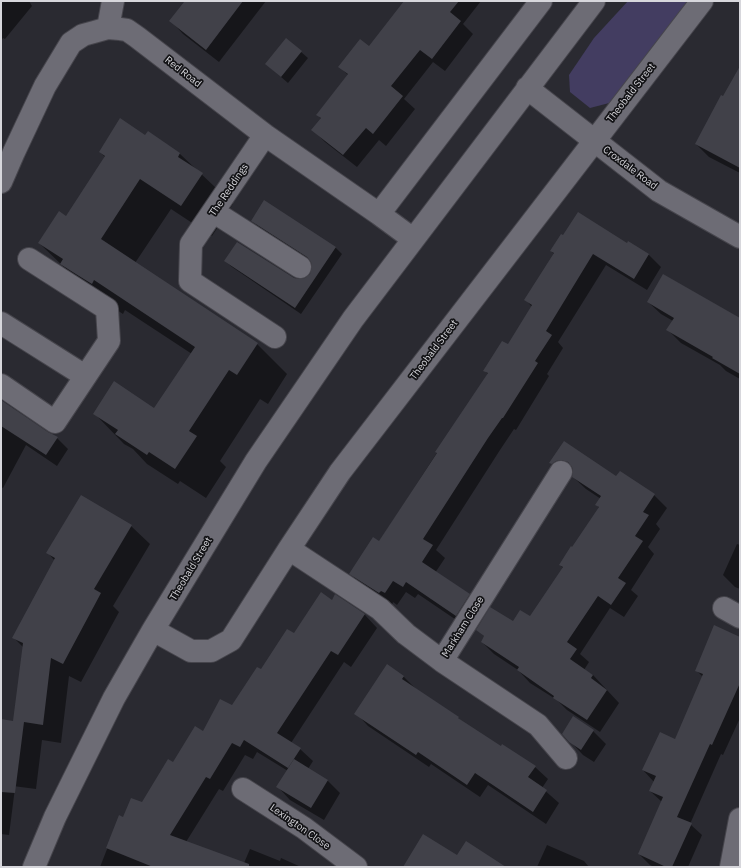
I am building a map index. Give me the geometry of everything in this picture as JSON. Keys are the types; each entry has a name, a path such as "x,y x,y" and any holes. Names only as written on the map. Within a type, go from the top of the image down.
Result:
{"street":[{"path":"108,28 113,1"},
{"path":"379,214 541,1"},
{"name":"Theobald Street","path":"34,867 55,817 114,698 153,630 256,461 353,319 594,1"},
{"name":"Theobald Street","path":"153,630 191,650 211,651 231,640 340,472 702,1"},
{"name":"Red Road","path":"1,182 45,86 71,43 83,36 108,28 127,30 266,136 379,214 413,240"},
{"name":"Croxdale Road","path":"527,88 659,191 740,237"},
{"name":"The Reddings","path":"266,136 191,244 190,281 275,337"},
{"path":"214,212 300,267"},
{"path":"1,385 55,422 109,340 106,309 28,259"},
{"path":"1,323 85,376"},
{"name":"Markham Close","path":"289,549 380,609 406,634 442,661 560,472"},
{"path":"442,661 538,725 566,758"},
{"name":"Lexington Close","path":"243,789 304,828 356,867"},
{"path":"731,867 740,819"}],"shaded area":[{"path":"628,1 692,1 613,102 590,108 570,92 569,75 594,38"}],"building":[{"path":"243,1 206,50 169,21 184,2"},
{"path":"404,1 459,1 450,12 461,21 432,59 420,50 391,86 403,96 373,134 366,128 343,155 311,130 321,118 316,115 348,74 338,67 360,39 369,46"},
{"path":"286,38 302,51 281,77 265,64"},
{"path":"740,66 740,168 695,144 721,95 723,96"},
{"path":"120,118 145,135 148,131 180,153 178,157 203,173 181,206 140,179 101,239 258,343 237,375 229,370 189,431 197,436 175,469 149,452 147,455 115,434 118,430 93,414 114,381 154,408 195,347 94,280 92,284 60,264 63,259 38,243 59,211 66,216 105,156 99,152"},
{"path":"264,200 336,247 295,308 224,261 237,242 294,278 305,278 310,274 312,267 311,262 307,257 251,221"},
{"path":"578,212 627,243 628,241 649,254 634,279 593,254 546,331 552,335 535,361 538,363 423,539 433,545 422,562 470,594 456,616 406,582 403,587 393,581 385,593 381,591 379,593 349,574 373,537 379,541 437,453 435,452 488,373 483,371 502,341 508,344 532,305 524,300 554,253 550,251 561,234 563,235"},
{"path":"663,274 740,318 740,374 666,330 674,318 647,302"},
{"path":"1,400 48,432 58,437 46,455 1,426"},
{"path":"564,441 616,476 620,471 655,494 643,512 649,515 635,536 643,541 618,578 626,583 611,605 598,596 567,642 577,649 570,659 593,675 591,678 607,690 587,720 553,698 554,696 517,670 519,667 481,642 484,636 476,630 490,607 513,621 520,610 530,616 563,567 559,565 571,546 572,547 599,507 595,505 601,496 572,477 572,467 568,462 561,460 552,464 549,463"},
{"path":"81,495 132,525 94,589 101,593 63,664 51,658 43,725 24,722 15,793 1,792 1,719 13,721 23,643 12,638 55,558 46,553"},
{"path":"321,592 332,600 335,594 365,614 338,655 331,651 277,733 301,748 288,768 244,740 240,747 232,743 210,779 206,777 170,835 249,864 249,867 153,867 106,848 119,815 123,817 131,798 142,802 168,759 173,762 195,726 203,731 220,699 232,705 257,667 261,669 287,629 294,633"},
{"path":"714,625 740,637 740,683 677,817 692,823 672,867 666,867 638,854 663,797 649,791 656,776 642,770 660,732 675,739 703,674 695,671"},
{"path":"387,664 404,676 402,679 459,717 458,718 501,746 502,744 536,766 528,777 547,790 533,812 475,773 467,785 418,752 416,755 354,714"},
{"path":"573,716 594,730 581,750 569,742 562,734"},
{"path":"294,759 328,780 311,808 276,787"},
{"path":"423,834 457,855 466,841 506,867 403,867"}]}
